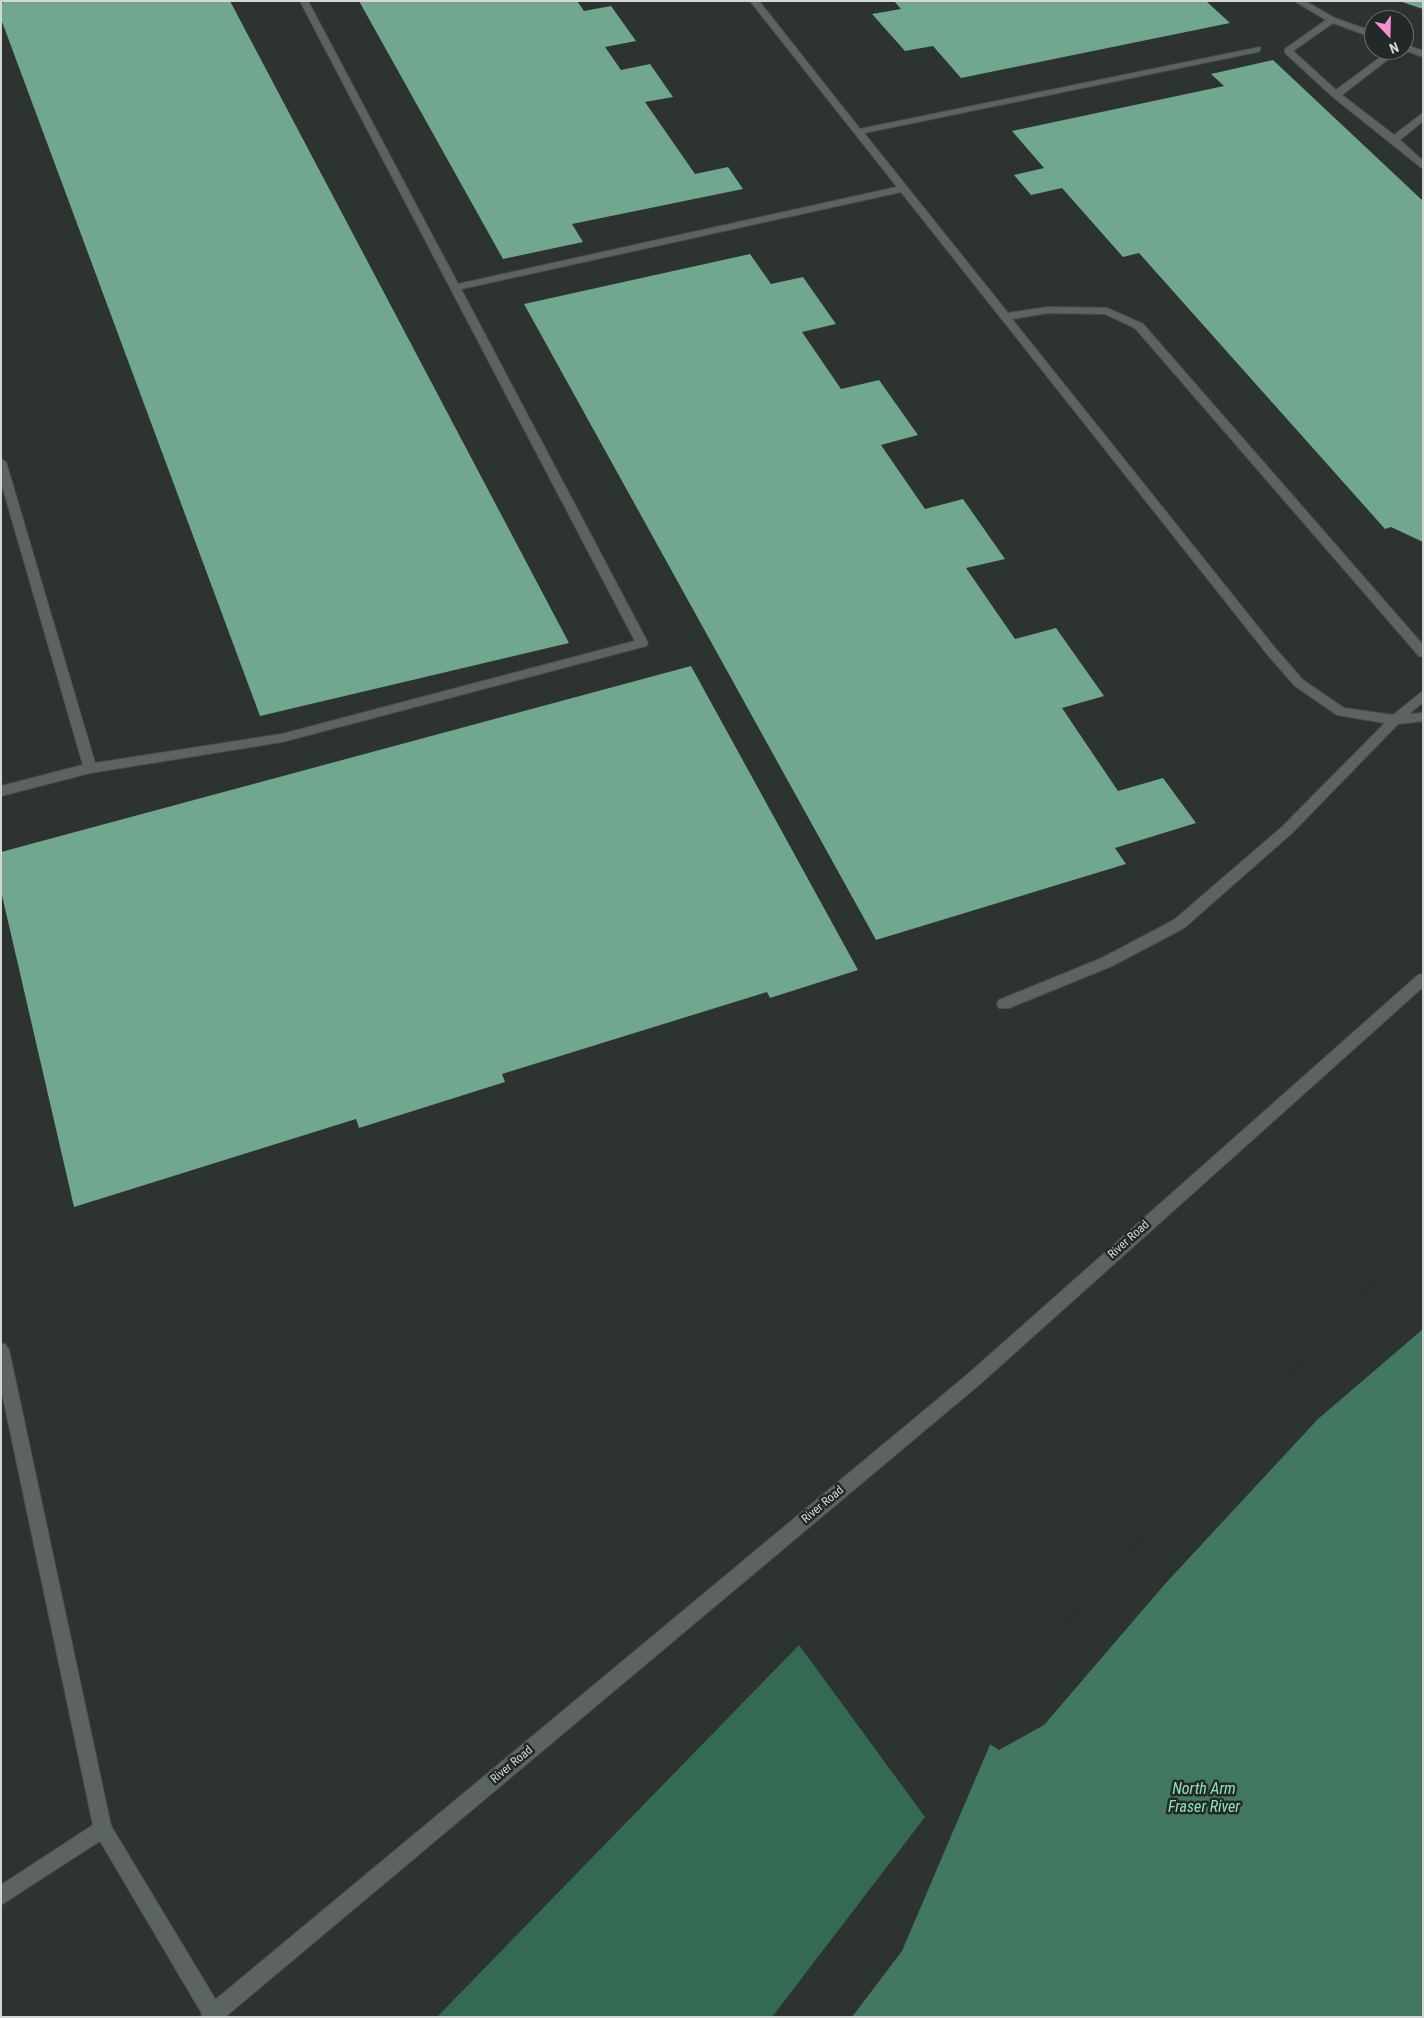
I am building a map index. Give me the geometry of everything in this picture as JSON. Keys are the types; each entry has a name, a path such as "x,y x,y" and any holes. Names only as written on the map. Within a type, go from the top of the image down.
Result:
{"street":[{"path":"1,791 90,768 282,738 642,643 304,1"},
{"path":"754,1 1265,643 1299,683 1341,712 1395,720 1423,717"},
{"path":"1298,1 1332,20 1364,31"},
{"path":"1332,20 1288,51 1336,95 1394,140 1423,166"},
{"path":"858,132 1256,49"},
{"path":"1336,95 1383,60"},
{"path":"1394,140 1423,116"},
{"path":"456,287 903,189"},
{"path":"1005,317 1048,310 1107,311 1139,326 1423,653"},
{"path":"1,462 90,768"},
{"name":"River Road","path":"212,2015 974,1379 1423,979"},
{"path":"1,1350 103,1830 212,2015"},
{"path":"1,1896 103,1830"}],"lane":[{"path":"1004,1004 1107,962 1179,924 1287,830 1395,720 1423,695"}],"shaded area":[{"path":"799,1645 925,1817 772,2017 437,2017"}],"water":[{"name":"North Arm Fraser River","path":"1423,1229 1423,2017 852,2017 902,1951 1018,1679"}],"pier":[{"path":"1423,1227 1423,1329 1318,1419 1165,1584 1044,1725 999,1750 988,1743 1016,1678"}],"building":[{"path":"4,1 230,1 569,643 260,716 1,19 1,4"},
{"path":"359,1 577,1 584,11 611,6 636,41 605,47 621,70 650,64 673,97 645,102 695,174 728,167 743,189 572,224 583,242 503,259"},
{"path":"894,1 1206,1 1230,23 961,78 933,46 905,51 872,14 901,9"},
{"path":"1423,1 1423,9 1402,2"},
{"path":"1273,60 1423,201 1423,542 1391,527 1385,529 1139,253 1123,257 1062,188 1031,195 1014,175 1044,168 1012,131 1224,86 1211,74"},
{"path":"750,254 771,284 803,277 836,324 802,332 841,389 879,380 918,435 881,445 925,509 963,499 1005,559 966,568 1015,639 1056,628 1104,696 1062,708 1118,791 1163,778 1196,823 1115,848 1126,864 876,940 524,304"},
{"path":"691,666 858,970 770,998 767,992 502,1074 505,1082 359,1128 356,1119 74,1207 1,891 1,852"}]}
